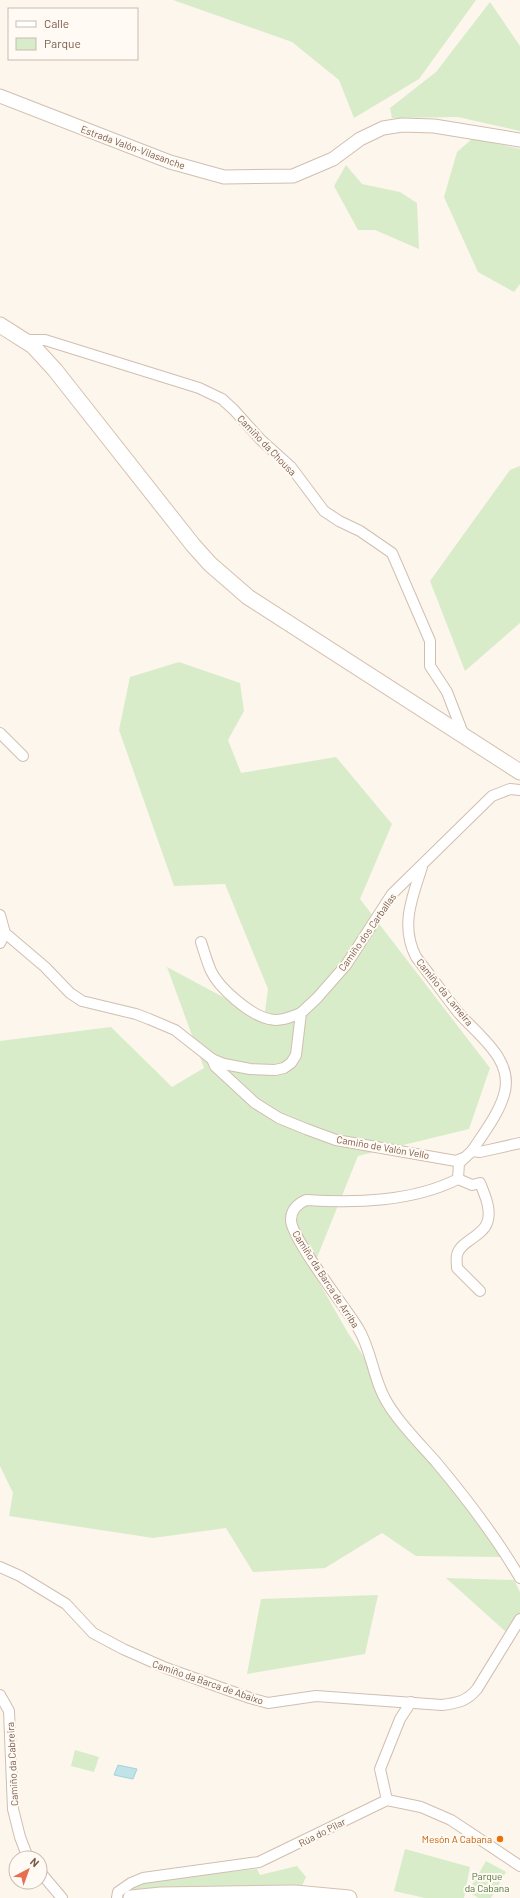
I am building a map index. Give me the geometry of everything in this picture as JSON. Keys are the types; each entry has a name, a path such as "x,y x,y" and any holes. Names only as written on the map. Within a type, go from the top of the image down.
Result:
{"main road":[{"path":"0,325 26,340 55,370 193,545 226,579 248,597 520,772"},
{"path":"131,1898 161,1895 289,1892 349,1898"}],"street":[{"name":"Estrada Valón-Vilasanche","path":"0,96 170,162 224,177 293,176 332,159 360,139 383,128 402,126 434,126 520,140"},
{"name":"Camiño da Chousa","path":"26,340 45,340 199,388 222,399 261,440 291,467 324,511 338,521 360,531 392,553 430,641 430,666 447,692 464,736"},
{"path":"0,733 23,756"},
{"name":"Camiño dos Carballas","path":"301,1013 317,998 346,965 392,894 492,796 510,789 520,790"},
{"name":"Camiño da Lameira","path":"422,866 408,914 408,932 412,948 416,957 458,1011 498,1055 505,1080 504,1095 495,1114 472,1151"},
{"path":"0,915 5,933 0,943"},
{"name":"Camiño de Valón Vello","path":"5,933 46,967 70,993 82,1001 136,1014 174,1030 212,1059 216,1066 255,1103 279,1118 336,1140 456,1161 463,1158"},
{"path":"201,942 216,980 233,997 253,1012 270,1020 288,1019 301,1013"},
{"path":"212,1059 230,1066 250,1069 274,1070 284,1068 291,1063 296,1055 301,1013"},
{"path":"480,1291 457,1268 457,1254 464,1246 478,1235 487,1223 488,1205 480,1183 472,1185 458,1179 459,1163 472,1151 480,1152 520,1143"},
{"name":"Camiño da Barca de Arriba","path":"458,1179 441,1187 371,1201 306,1200 297,1205 291,1216 290,1222 298,1241 359,1329 378,1384 388,1405 463,1495 509,1559 520,1578"},
{"name":"Camiño da Barca de Abaixo","path":"0,1567 20,1576 66,1604 93,1632 123,1650 166,1668 268,1703 316,1696 442,1705 460,1702 469,1698 477,1689 520,1619"},
{"name":"Camiño da Cabreira","path":"0,1695 9,1711 13,1809 25,1850"},
{"path":"411,1702 400,1719 380,1769 387,1800 421,1807 451,1820 520,1866"},
{"name":"Rúa do Pilar","path":"117,1898 118,1892 131,1883 143,1878 259,1862 387,1800"},
{"path":"48,1881 62,1898"}],"green space":[{"path":"173,0 476,0 419,79 354,118 339,80 292,42"},
{"path":"490,2 520,46 520,131 458,117 392,118 390,108 436,72"},
{"path":"473,138 520,149 520,284 514,292 478,272 444,197 457,152"},
{"path":"346,165 362,184 400,192 417,203 419,249 375,230 358,230 334,186"},
{"path":"520,466 520,623 465,671 430,581 510,470"},
{"path":"179,662 240,683 244,711 228,740 241,773 336,757 392,824 360,899 490,1068 469,1129 358,1156 312,1270 348,1333 426,1450 501,1557 416,1556 382,1533 325,1568 253,1572 226,1528 153,1538 9,1516 13,1493 0,1466 0,1041 111,1027 172,1087 204,1068 167,967 264,1019 268,989 225,884 174,886 119,730 130,677"},
{"path":"446,1578 514,1580 520,1592 520,1615 506,1632"},
{"path":"378,1595 365,1654 247,1674 261,1599"},
{"path":"75,1750 99,1757 94,1772 71,1766"},
{"path":"405,1849 470,1867 464,1898 425,1898 394,1891"},
{"name":"Parque da Cabana","path":"486,1861 506,1872 491,1898 479,1898 468,1892"},
{"path":"297,1866 306,1877 301,1888 125,1894 126,1890 143,1881 257,1869 260,1875"}],"water":[{"path":"118,1765 137,1769 133,1779 114,1775"}],"place":[{"name":"Mesón A Cabana","path":"500,1839"}]}
